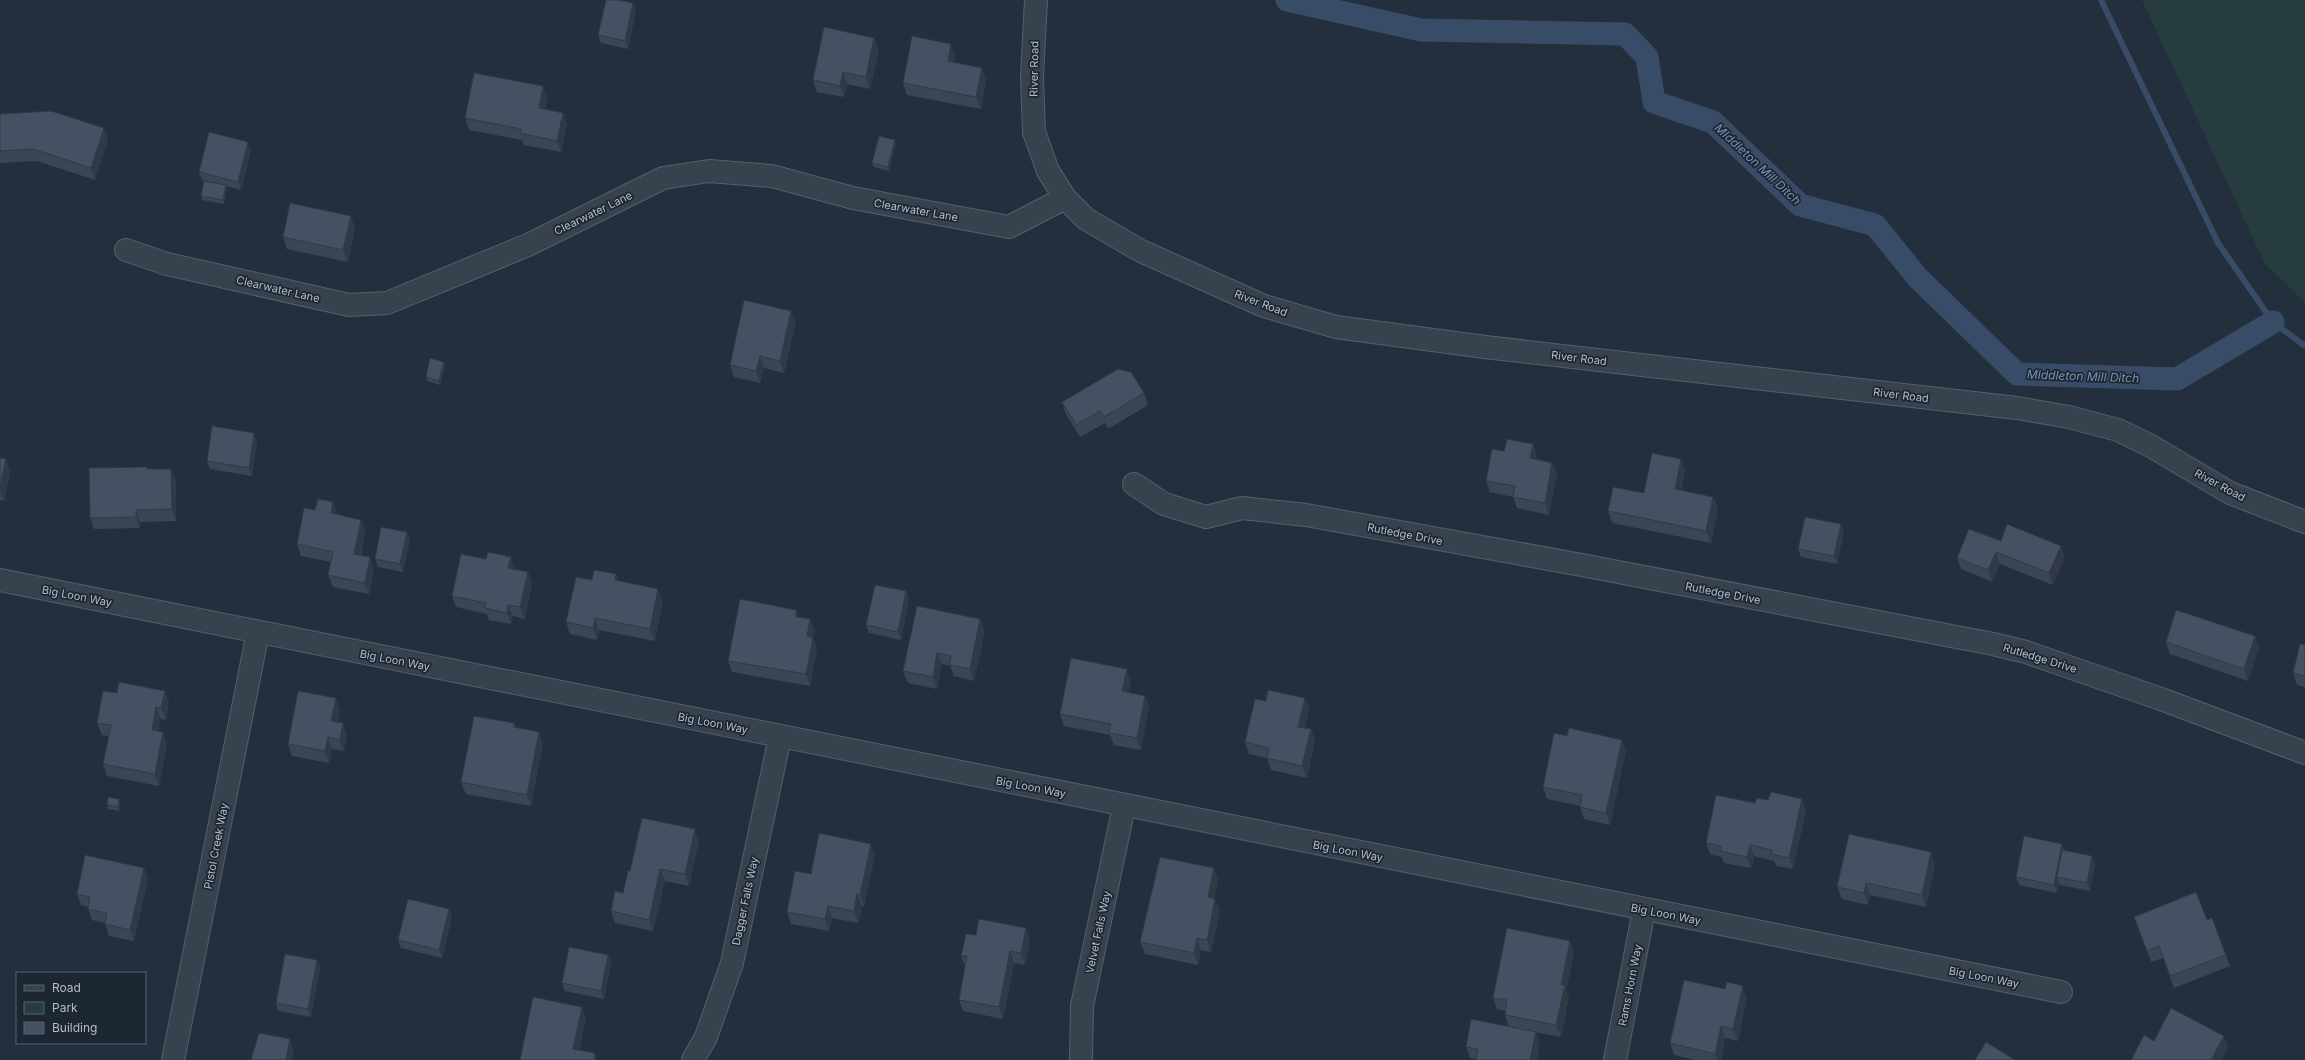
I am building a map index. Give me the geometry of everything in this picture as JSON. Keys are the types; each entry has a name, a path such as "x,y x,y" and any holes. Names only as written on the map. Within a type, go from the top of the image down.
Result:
{"street":[{"name":"River Road","path":"1036,0 1032,77 1034,132 1048,171 1065,198 1086,219 1141,251 1264,306 1336,328 1485,347 2009,407 2069,417 2118,430 2151,446 2230,493 2305,522"},
{"name":"Clearwater Lane","path":"126,250 167,264 349,305 387,303 528,245 663,178 709,171 772,176 853,198 1009,227 1065,198"},
{"name":"Rutledge Drive","path":"1134,484 1164,504 1206,517 1242,508 1306,515 1587,566 1994,644 2026,652 2153,696 2305,753"},
{"name":"Big Loon Way","path":"0,580 1644,910 2061,992"},
{"name":"Pistol Creek Way","path":"173,1060 258,632"},
{"name":"Dagger Falls Way","path":"693,1060 706,1037 732,963 780,737"},
{"name":"Velvet Falls Way","path":"1081,1060 1082,1006 1124,806"},
{"name":"Rams Horn Way","path":"1615,1060 1644,910"}],"green space":[{"path":"2142,0 2305,0 2305,303 2265,264"}],"building":[{"path":"606,0 618,0 633,3 625,41 598,35"},
{"path":"824,27 874,38 866,77 843,72 840,86 813,80"},
{"path":"912,36 951,44 948,61 982,68 976,97 903,83"},
{"path":"474,73 543,86 539,108 563,113 557,141 520,133 521,129 465,118"},
{"path":"51,111 104,128 91,168 33,149 0,151 0,114"},
{"path":"209,132 248,142 238,182 199,172"},
{"path":"879,136 895,140 888,167 872,163"},
{"path":"204,181 226,185 223,200 201,196"},
{"path":"290,203 351,216 343,250 283,237"},
{"path":"744,300 791,311 780,361 760,356 756,371 730,365"},
{"path":"430,358 444,362 439,381 426,377"},
{"path":"1118,369 1131,372 1144,393 1104,417 1100,411 1076,425 1062,402"},
{"path":"212,426 254,433 249,468 207,461"},
{"path":"1507,439 1533,444 1530,458 1552,463 1545,503 1513,497 1515,486 1486,481 1492,449 1504,451"},
{"path":"1652,453 1681,459 1675,489 1713,497 1706,531 1608,511 1613,487 1644,493"},
{"path":"0,458 6,459 0,486"},
{"path":"147,467 147,469 171,469 172,509 136,510 136,517 90,518 89,468"},
{"path":"318,499 333,502 331,513 361,520 354,554 370,557 365,583 328,575 333,552 297,544 304,508 315,510"},
{"path":"1805,517 1841,524 1834,556 1798,549"},
{"path":"2007,524 2061,546 2049,573 1996,552 1988,570 1957,558 1969,529 2001,541"},
{"path":"381,527 407,532 400,564 375,559"},
{"path":"488,552 511,557 508,568 528,572 520,607 508,605 507,613 485,608 486,603 452,596 461,554 486,559"},
{"path":"594,570 616,574 615,580 658,589 650,629 595,618 593,628 566,622 576,577 592,580"},
{"path":"875,585 906,591 898,632 866,625"},
{"path":"740,599 796,610 796,617 810,619 807,636 813,638 806,674 728,661"},
{"path":"917,606 980,619 970,669 949,665 951,656 937,653 933,677 903,671"},
{"path":"2176,610 2255,636 2244,669 2166,642"},
{"path":"2300,644 2305,645 2305,676 2293,673"},
{"path":"1071,658 1127,669 1122,691 1145,696 1137,738 1109,733 1111,724 1060,714"},
{"path":"119,682 165,691 161,708 156,707 152,730 163,732 155,774 103,764 111,725 97,723 103,691 117,693"},
{"path":"1268,690 1305,698 1298,727 1311,729 1302,766 1267,758 1269,748 1245,742 1255,699 1266,701"},
{"path":"298,691 336,698 331,721 343,723 340,740 328,737 325,751 288,744"},
{"path":"474,716 514,723 513,727 539,732 527,795 461,782"},
{"path":"1569,728 1622,740 1606,813 1580,807 1582,795 1543,787 1554,733 1567,736"},
{"path":"1771,792 1802,799 1789,858 1771,854 1772,850 1750,845 1747,857 1720,851 1721,846 1706,843 1716,795 1755,803 1757,798 1768,800"},
{"path":"108,797 119,799 118,807 107,805"},
{"path":"642,818 695,829 685,874 660,869 649,920 611,911 615,891 623,893 628,871 630,871"},
{"path":"819,833 871,844 860,895 857,894 854,911 828,906 825,919 787,912 795,871 811,874"},
{"path":"1849,834 1931,852 1922,895 1866,883 1864,893 1837,887"},
{"path":"2024,836 2062,844 2054,885 2016,877"},
{"path":"2062,850 2092,856 2087,883 2057,877"},
{"path":"85,855 144,868 130,930 105,924 107,913 88,909 90,897 77,894"},
{"path":"1160,857 1214,868 1208,897 1215,899 1207,940 1197,938 1194,953 1140,942"},
{"path":"2196,892 2207,920 2212,918 2226,955 2170,976 2159,946 2147,951 2134,917"},
{"path":"408,899 449,909 439,950 398,940"},
{"path":"979,919 1026,928 1021,953 1010,951 999,1007 959,1000 967,956 961,956 966,934 976,935"},
{"path":"1507,928 1570,941 1561,985 1565,985 1556,1025 1505,1015 1507,1000 1493,998"},
{"path":"569,947 608,955 601,991 562,983"},
{"path":"285,954 317,960 308,1009 276,1003"},
{"path":"1684,980 1725,989 1727,982 1743,986 1733,1029 1721,1026 1715,1054 1670,1043"},
{"path":"533,997 582,1007 573,1049 595,1053 594,1060 520,1060"},
{"path":"2171,1008 2224,1036 2211,1060 2131,1060 2144,1035 2154,1041"},
{"path":"1471,1019 1536,1032 1530,1060 1476,1060 1478,1049 1466,1047"},
{"path":"259,1033 290,1039 286,1060 251,1060"},
{"path":"1986,1042 2015,1060 1975,1060"}],"waterway":[{"name":"MIddleton Mill Ditch","path":"1287,0 1421,30 1625,34 1647,57 1654,102 1713,122 1800,205 1875,225 1918,278 2017,374 2177,379 2273,322"},
{"path":"2101,0 2218,243 2273,322 2305,346"}]}
